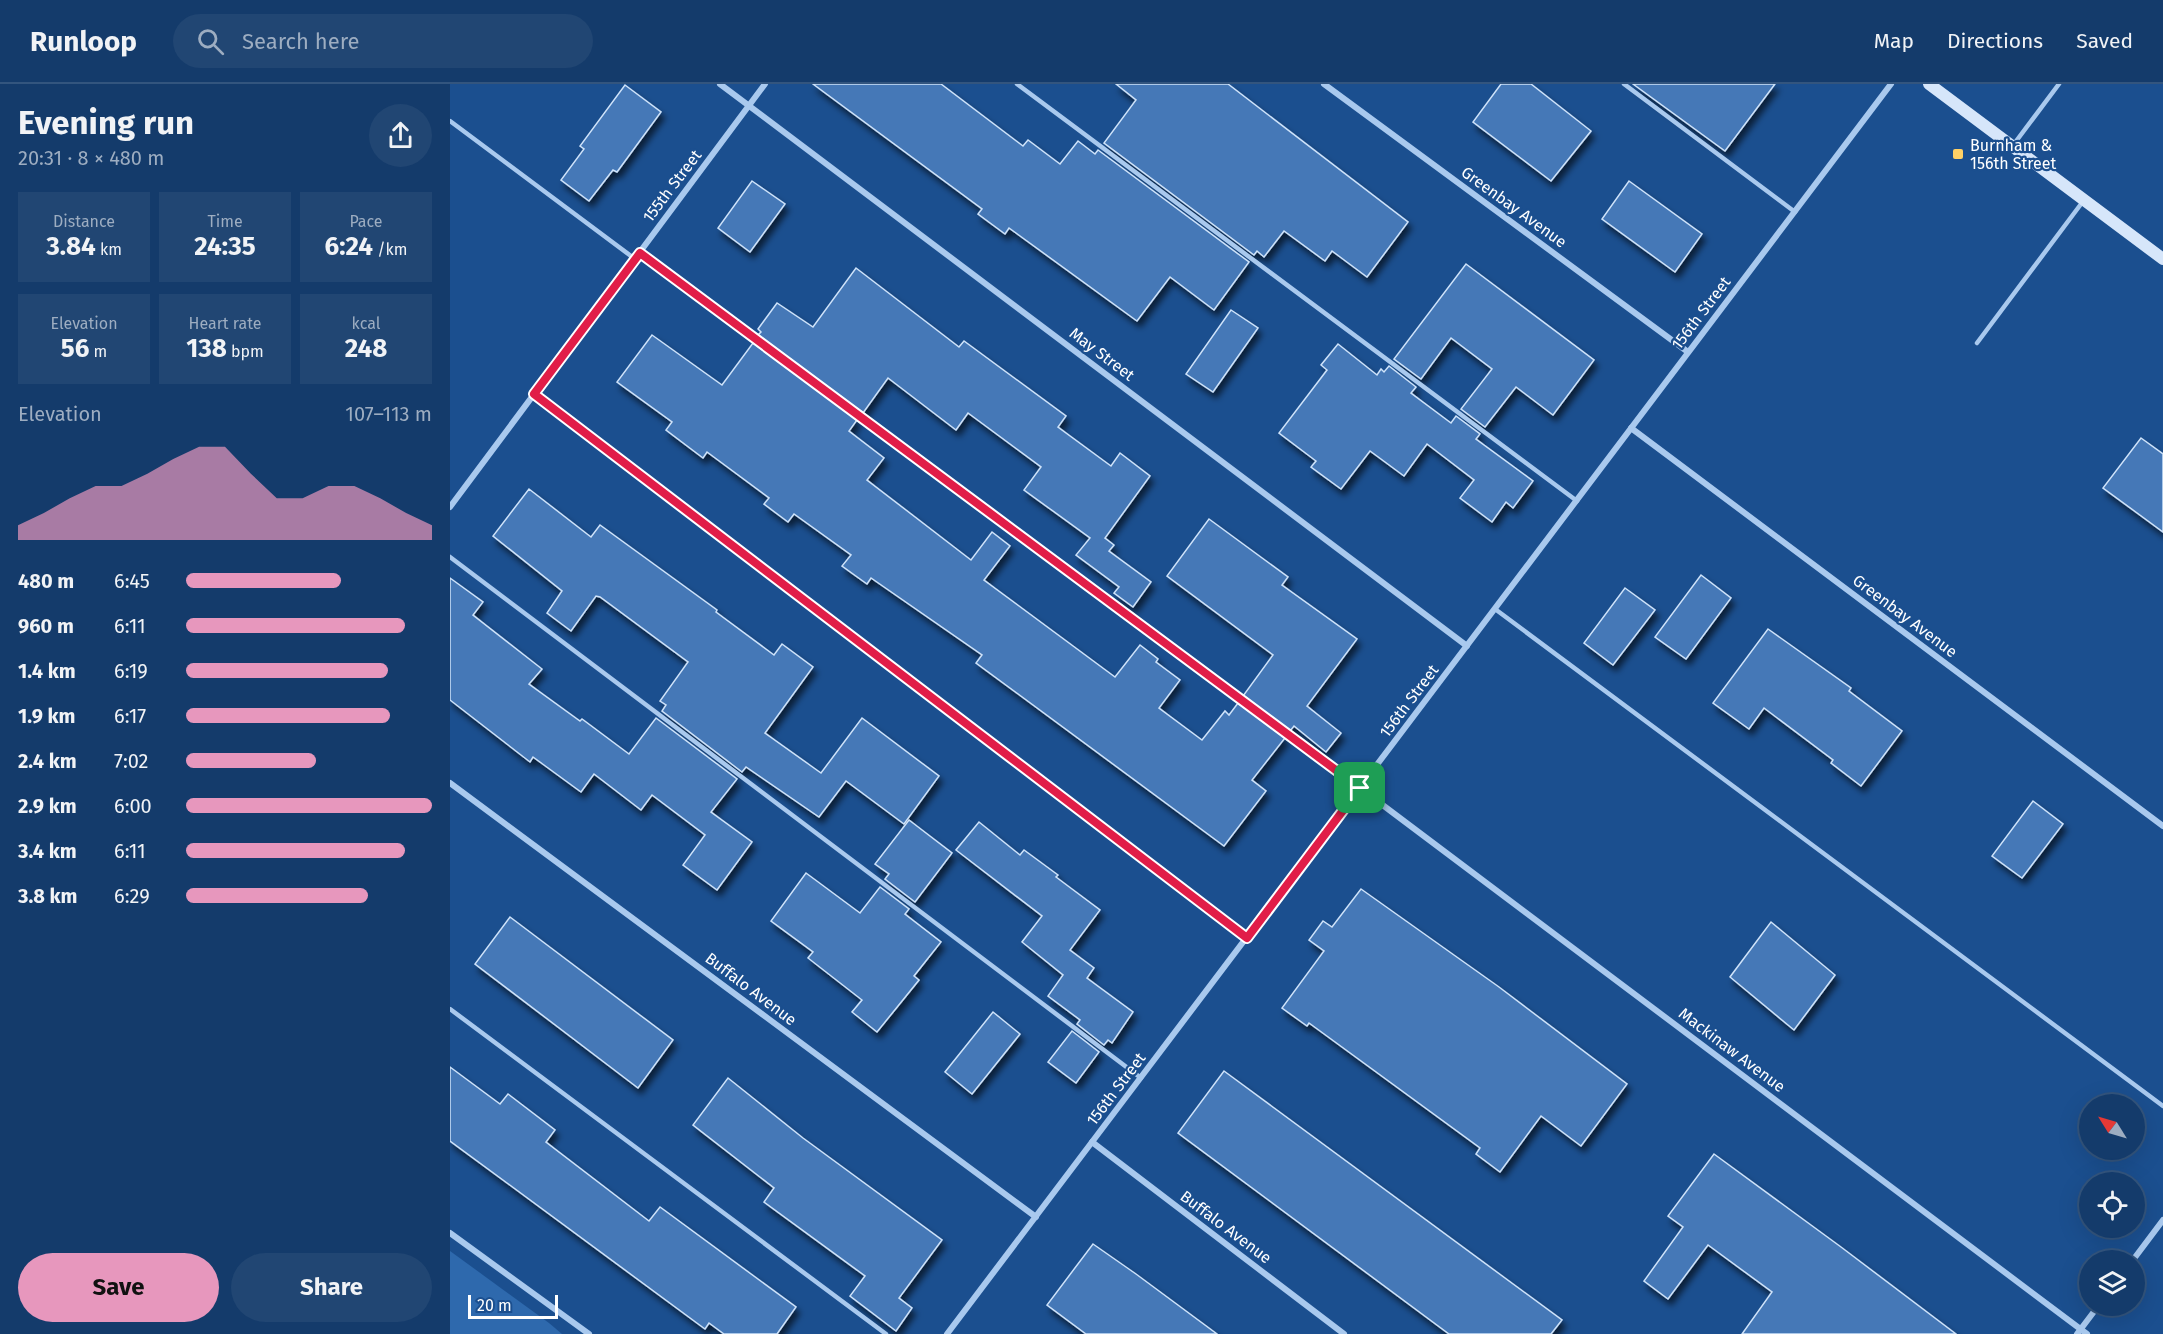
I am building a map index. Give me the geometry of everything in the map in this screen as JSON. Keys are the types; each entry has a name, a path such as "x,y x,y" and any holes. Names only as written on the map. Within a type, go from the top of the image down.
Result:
{"main road":[{"path":"1929,84 2163,260"}],"street":[{"name":"May Street","path":"720,84 1467,646"},
{"name":"155th Street","path":"450,507 765,84"},
{"name":"Greenbay Avenue","path":"1324,84 1688,352"},
{"name":"156th Street","path":"947,1334 1891,84"},
{"path":"534,394 1247,938"},
{"name":"Greenbay Avenue","path":"1631,428 2163,826"},
{"name":"Buffalo Avenue","path":"450,783 1036,1217"},
{"name":"Mackinaw Avenue","path":"1360,788 2079,1332 2087,1334"},
{"name":"Buffalo Avenue","path":"1092,1142 1344,1334"},
{"path":"2140,1250 2163,1220"},
{"path":"450,1233 589,1334"},
{"path":"2079,1332 2091,1316"}],"lane":[{"path":"1017,84 1577,501"},
{"path":"1624,84 1795,212"},
{"path":"2012,147 2059,84"},
{"path":"450,121 635,259"},
{"path":"1977,343 2084,200"},
{"path":"640,253 1360,788"},
{"path":"450,557 1141,1078"},
{"path":"1495,609 2163,1106"},
{"path":"450,1009 886,1334"}],"shaded area":[{"path":"450,1251 549,1323 562,1334 450,1334"}],"building":[{"path":"813,84 941,84 1023,146 1028,140 1060,164 1078,141 1095,154 1098,150 1249,262 1214,310 1170,277 1137,321 1009,228 1005,234 978,214 982,209"},
{"path":"1116,84 1228,84 1408,222 1367,277 1332,251 1325,261 1284,231 1264,257 1257,251 1254,255 1104,143 1136,100"},
{"path":"1501,84 1531,84 1591,131 1551,181 1473,122"},
{"path":"1633,84 1775,84 1725,151"},
{"path":"625,85 661,112 617,172 613,170 589,201 561,180 584,149 580,146"},
{"path":"752,181 785,204 750,252 718,228"},
{"path":"1629,181 1702,234 1675,272 1602,219"},
{"path":"1466,264 1594,360 1553,415 1516,387 1485,427 1461,409 1492,369 1451,338 1421,379 1394,359"},
{"path":"856,268 959,347 964,341 1066,416 1058,427 1111,466 1120,453 1150,476 1105,538 1114,545 1109,551 1151,582 1133,607 1114,593 1119,587 1076,555 1090,538 1024,490 1041,467 968,413 956,430 888,378 863,413 758,335 761,332 758,329 777,303 813,327"},
{"path":"1231,310 1258,328 1213,392 1186,374"},
{"path":"652,335 722,385 753,343 857,420 849,431 884,458 867,480 971,560 992,532 1010,546 984,580 1115,677 1140,645 1158,659 1156,662 1180,680 1159,708 1202,740 1225,711 1229,715 1238,703 1285,738 1252,780 1266,791 1224,846 976,663 982,655 871,578 867,584 842,566 851,555 794,514 788,522 764,504 769,498 707,452 703,458 666,430 672,422 617,382"},
{"path":"1338,344 1377,375 1381,369 1384,372 1389,366 1416,387 1411,393 1451,423 1456,416 1480,434 1476,439 1533,481 1513,508 1506,502 1492,522 1460,498 1474,480 1427,444 1404,476 1370,451 1341,489 1311,467 1316,461 1279,433 1327,370 1321,365"},
{"path":"2141,438 2163,454 2163,532 2103,488"},
{"path":"529,489 591,537 600,525 717,610 716,612 774,655 782,644 813,667 765,733 821,773 862,718 939,776 904,824 846,781 819,817 746,767 742,772 662,711 666,705 660,701 688,662 600,597 596,596 571,631 547,613 562,591 493,536"},
{"path":"1209,519 1288,577 1282,585 1357,639 1307,706 1341,733 1326,752 1294,726 1290,731 1243,696 1273,655 1167,576"},
{"path":"1701,575 1731,598 1686,659 1655,637"},
{"path":"450,578 483,602 473,615 542,669 529,684 580,721 582,719 629,754 656,718 737,779 711,812 752,842 717,890 683,865 705,835 652,795 641,810 594,774 581,792 533,757 530,762 450,700"},
{"path":"1625,588 1655,610 1613,665 1584,643"},
{"path":"1768,629 1851,688 1849,691 1902,731 1861,786 1831,763 1833,760 1764,708 1749,729 1713,703"},
{"path":"2033,801 2063,824 2022,878 1992,856"},
{"path":"909,820 952,853 915,902 885,879 889,874 875,864"},
{"path":"979,822 1020,855 1024,850 1100,910 1070,950 1094,968 1087,978 1133,1012 1112,1043 1108,1040 1104,1045 1077,1024 1080,1020 1048,996 1063,975 1022,942 1042,916 956,850"},
{"path":"806,873 860,913 880,887 909,909 905,914 941,942 914,976 919,980 877,1032 852,1012 862,1000 808,958 813,952 771,921"},
{"path":"1361,889 1499,987 1627,1084 1581,1146 1541,1116 1500,1172 1476,1154 1480,1148 1309,1023 1307,1026 1282,1008 1324,951 1309,940 1323,921 1332,927"},
{"path":"510,917 673,1040 638,1088 475,964"},
{"path":"1771,922 1835,975 1794,1030 1730,977"},
{"path":"993,1012 1020,1034 972,1094 945,1072"},
{"path":"1072,1031 1099,1052 1076,1083 1048,1062"},
{"path":"450,1067 500,1104 508,1094 555,1130 546,1142 649,1221 660,1207 796,1307 777,1334 724,1334 709,1323 705,1329 450,1141"},
{"path":"1224,1071 1562,1320 1551,1334 1449,1334 1178,1133"},
{"path":"728,1078 803,1138 942,1240 899,1298 912,1308 896,1331 850,1296 865,1276 764,1202 774,1188 693,1125"},
{"path":"1714,1154 1956,1334 1742,1334 1772,1292 1708,1245 1668,1299 1644,1281 1683,1227 1668,1216"},
{"path":"1093,1244 1217,1334 1086,1334 1047,1305"}],"place":[{"name":"Burnham & 156th Street","path":"1958,154"}],"route":[{"path":"640,253 1360,788 1247,938 534,394 640,253"}]}
